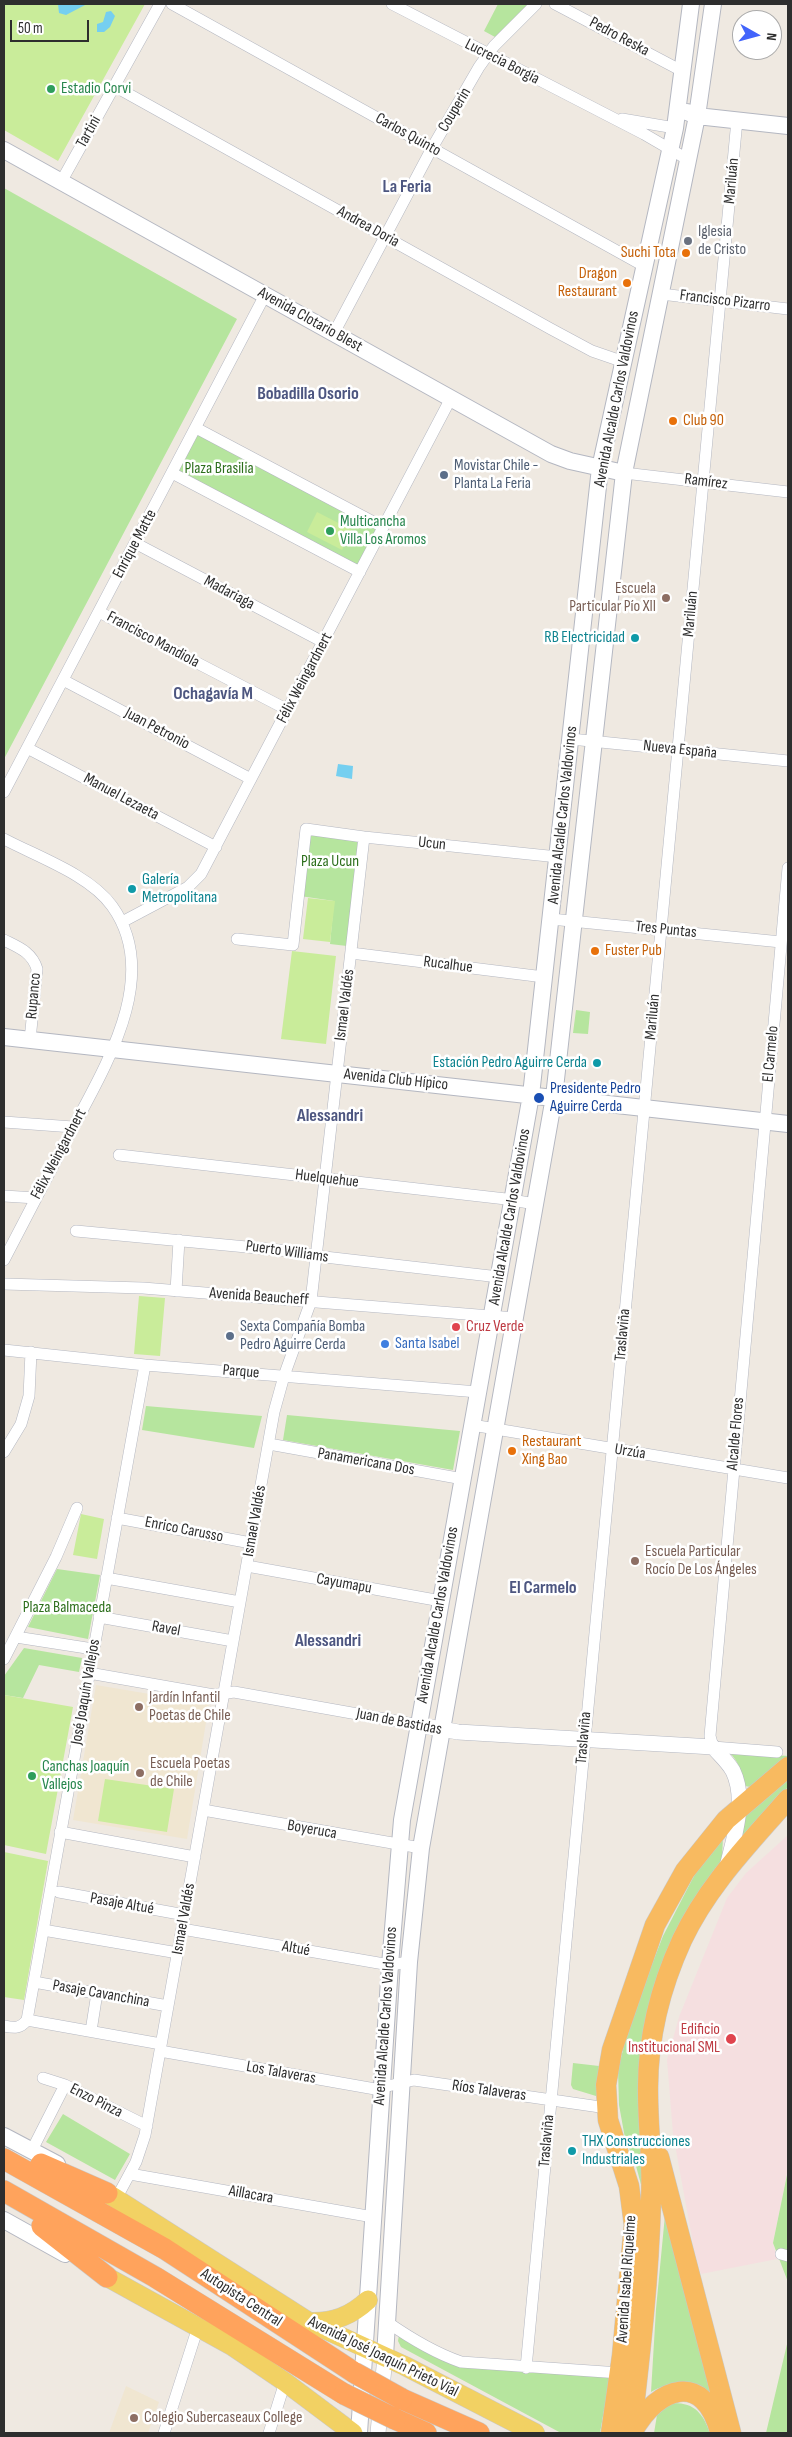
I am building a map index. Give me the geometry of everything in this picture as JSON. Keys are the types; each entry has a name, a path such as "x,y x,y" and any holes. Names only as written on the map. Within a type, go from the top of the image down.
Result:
{"highway":[{"name":"Avenida Isabel Riquelme","path":"611,2433 620,2373 634,2225 629,2186 611,2131 607,2108 607,2074 612,2050 655,1925 674,1889 699,1852 783,1760"},
{"name":"Avenida Isabel Riquelme","path":"632,2433 650,2230 652,2170 648,2116 650,2051 665,1984 691,1922 727,1867 788,1799"},
{"path":"648,2116 731,2433"},
{"path":"4,2148 112,2196"},
{"name":"Autopista Central","path":"4,2159 165,2249 355,2373 402,2398 479,2433"},
{"name":"Autopista Central","path":"4,2191 155,2277 344,2394 426,2433"},
{"path":"4,2197 107,2276"},
{"path":"632,2433 643,2415 658,2400 669,2393 680,2391 694,2395 708,2405 714,2414 720,2433"}],"main road":[{"name":"Avenida Alcalde Carlos Valdovinos","path":"359,2433 366,2349 381,2087 399,1845 531,1095 600,468 675,128 691,4"},
{"name":"Avenida Alcalde Carlos Valdovinos","path":"385,2356 409,1962 421,1848 554,1097 624,473 697,116 713,4"},
{"path":"678,108 697,116 788,126"},
{"name":"Avenida Clotario Blest","path":"4,150 551,454 570,461 624,473"},
{"path":"659,201 679,206"},
{"path":"638,290 661,294"},
{"path":"620,378 641,385"},
{"path":"597,508 620,512"},
{"path":"586,603 609,605"},
{"path":"568,771 578,778 590,773"},
{"path":"565,791 577,786 588,793"},
{"path":"562,816 572,824 576,824 585,818"},
{"path":"560,839 563,834 571,832 583,840"},
{"path":"544,984 546,998 552,1002 565,997"},
{"path":"540,1015 549,1007 563,1014"},
{"name":"Avenida Club Hípico","path":"4,1037 788,1124"},
{"path":"454,1529 476,1534"},
{"path":"437,1625 459,1628"},
{"name":"Avenida José Joaquín Prieto Vial","path":"4,2136 112,2196 309,2322 385,2356 535,2433"},
{"path":"375,2189 395,2190"},
{"path":"4,2220 198,2327 284,2382 353,2433"},
{"path":"309,2322 325,2322 343,2317 368,2300"}],"street":[{"name":"Tartini","path":"61,182 160,4"},
{"name":"Carlos Quinto","path":"172,4 644,266"},
{"name":"Lucrecia Borgia","path":"392,4 613,118 687,160"},
{"name":"Couperin","path":"334,333 432,148 488,55 536,4"},
{"name":"Pedro Reska","path":"555,4 682,71"},
{"name":"Andrea Doria","path":"114,86 592,351 624,362"},
{"name":"Lucrecia Borgia","path":"613,118 675,128"},
{"name":"Mariluán","path":"644,1108 737,120"},
{"name":"Francisco Pizarro","path":"661,294 788,309"},
{"name":"Enrique Matte","path":"4,792 265,295"},
{"name":"Félix Weingardnert","path":"122,922 194,883 216,847 451,398"},
{"path":"196,428 383,528"},
{"path":"172,473 360,572"},
{"name":"Ramírez","path":"624,473 788,492"},
{"name":"Madariaga","path":"135,543 323,642"},
{"name":"Francisco Mandiola","path":"99,612 288,710"},
{"name":"Juan Petronio","path":"63,680 252,779"},
{"name":"Nueva España","path":"571,738 788,761"},
{"name":"Manuel Lezaeta","path":"27,748 216,847"},
{"name":"Ucun","path":"237,939 292,945 306,828 364,837 558,857"},
{"name":"Ismael Valdés","path":"112,2196 130,2174 141,2150 147,2126 268,1444 284,1376 311,1301 364,837"},
{"name":"Félix Weingardnert","path":"4,839 93,887 112,906 122,922 131,948 132,980 114,1049 4,1260"},
{"name":"El Carmelo","path":"764,1121 788,868"},
{"name":"Tres Puntas","path":"551,919 781,942"},
{"name":"Rupanco","path":"4,940 28,953 37,969 30,1040"},
{"name":"Rucalhue","path":"351,953 544,984"},
{"name":"Traslaviña","path":"526,2368 644,1108"},
{"name":"Alcalde Flores","path":"713,1747 710,1732 764,1121"},
{"path":"4,1122 73,1128"},
{"name":"Huelquehue","path":"119,1155 535,1204"},
{"path":"4,1196 36,1198"},
{"name":"Puerto Williams","path":"76,1231 300,1252 316,1256 499,1277"},
{"path":"176,1291 179,1240"},
{"name":"Avenida Beaucheff","path":"4,1284 176,1291 515,1318"},
{"name":"Parque","path":"4,1350 145,1364 478,1392"},
{"path":"4,1452 21,1424 29,1396 31,1352"},
{"name":"José Joaquín Vallejos","path":"25,2023 34,1982 145,1364"},
{"name":"Urzúa","path":"472,1425 788,1478"},
{"name":"Panamericana Dos","path":"268,1444 463,1479"},
{"path":"4,1659 56,1557 77,1508"},
{"name":"Enrico Carusso","path":"118,1518 251,1542"},
{"name":"Cayumapu","path":"247,1566 441,1601"},
{"path":"106,1578 240,1602"},
{"name":"Ravel","path":"99,1617 233,1641"},
{"path":"16,1637 93,1649"},
{"name":"Juan de Bastidas","path":"89,1673 214,1695 234,1692 442,1730 584,1741 713,1747 783,1760"},
{"path":"713,1747 733,1772 738,1788 739,1808 727,1867"},
{"name":"Boyeruca","path":"203,1810 421,1848"},
{"path":"60,1832 195,1857"},
{"name":"Pasaje Altué","path":"59,1892 185,1915"},
{"name":"Altué","path":"182,1929 390,1965 409,1962"},
{"path":"43,1930 178,1953"},
{"name":"Pasaje Cavanchina","path":"34,1982 168,2006"},
{"path":"90,2031 97,1993"},
{"path":"4,2026 14,2028 25,2023"},
{"name":"Los Talaveras","path":"25,2023 90,2031 161,2048 370,2088 402,2083"},
{"name":"Enzo Pinza","path":"43,2078 65,2085 147,2126"},
{"name":"Ríos Talaveras","path":"402,2083 414,2080 607,2108"},
{"path":"32,2150 65,2085"},
{"name":"Aillacara","path":"130,2174 373,2217"},
{"name":"Avenida José Joaquín Prieto Vial","path":"387,2322 454,2360 472,2364 620,2373"},
{"path":"164,2433 198,2327"},
{"name":"Avenida Alcalde Carlos Valdovinos","path":"378,2433 385,2356"},
{"path":"269,2433 284,2382"}],"shaded area":[{"name":"Escuela Poetas de Chile","path":"96,1685 209,1704 187,1839 73,1820"},
{"name":"Edificio Institucional SML","path":"788,1835 788,2168 773,2243 777,2259 701,2274 694,2249 673,2134 667,2060 679,2017 727,1898 746,1873"},
{"name":"Colegio Subercaseaux College","path":"126,2386 159,2402 148,2433 109,2433"}],"green space":[{"name":"Estadio Corvi","path":"4,4 145,4 58,161 4,130"},
{"path":"498,4 529,4 495,37 484,31"},
{"path":"4,188 237,319 4,759"},
{"name":"Plaza Brasilia","path":"197,432 377,528 357,566 176,473"},
{"name":"Multicancha Villa Los Aromos","path":"317,512 352,530 342,550 307,532"},
{"name":"Plaza Ucun","path":"307,832 359,838 347,946 330,944 334,901 300,896"},
{"path":"308,898 335,901 330,942 303,939"},
{"path":"292,951 336,956 326,1044 281,1039"},
{"path":"576,1010 590,1012 588,1034 573,1033"},
{"path":"139,1296 165,1298 160,1356 134,1354"},
{"path":"146,1406 262,1416 254,1448 142,1430"},
{"path":"287,1415 460,1431 453,1470 283,1440"},
{"path":"81,1514 104,1519 97,1559 73,1555"},
{"name":"Plaza Balmaceda","path":"57,1569 100,1575 88,1639 28,1627"},
{"path":"24,1648 82,1658 79,1672 39,1665 23,1698 4,1695 4,1676"},
{"name":"Canchas Joaquín Vallejos","path":"4,1695 73,1707 46,1854 4,1845"},
{"path":"729,1752 788,1756 751,1787 744,1786 740,1767"},
{"path":"788,1776 788,1787 739,1843 746,1812"},
{"path":"105,1779 174,1789 167,1832 98,1821"},
{"path":"723,1835 722,1861 667,1954 646,2203 636,2166 625,2138 619,2105 618,2070 630,2021 663,1936 696,1872"},
{"path":"4,1852 48,1861 24,2000 4,1997"},
{"path":"573,2063 599,2066 596,2096 573,2089 571,2085"},
{"path":"63,2114 130,2154 115,2180 46,2142"},
{"path":"788,2170 788,2282 773,2243"},
{"path":"665,2215 719,2406 694,2391 678,2385 661,2387 651,2392 656,2309"},
{"path":"399,2335 456,2364 610,2377 600,2433 561,2433 401,2347 398,2341"},
{"path":"788,2340 788,2433 766,2433"},
{"path":"671,2403 686,2404 696,2410 701,2414 710,2433 654,2433 657,2415"}],"water":[{"path":"58,4 87,4 66,15 59,13"},
{"path":"111,11 115,16 110,27 104,32 97,32 97,24 103,22 106,12"},
{"path":"338,764 353,766 352,779 336,776"}],"place":[{"name":"Estadio Corvi","path":"51,89"},
{"name":"Iglesia de Cristo","path":"688,241"},
{"name":"Suchi Tota","path":"686,253"},
{"name":"Dragon Restaurant","path":"627,283"},
{"name":"Club 90","path":"673,421"},
{"name":"Movistar Chile - Planta La Feria","path":"444,475"},
{"name":"Multicancha Villa Los Aromos","path":"330,531"},
{"name":"Escuela Particular Pío XII","path":"666,598"},
{"name":"RB Electricidad","path":"635,638"},
{"name":"Galería Metropolitana","path":"132,889"},
{"name":"Fuster Pub","path":"595,951"},
{"name":"Estación Pedro Aguirre Cerda","path":"597,1063"},
{"name":"Presidente Pedro Aguirre Cerda","path":"539,1098"},
{"name":"Cruz Verde","path":"456,1327"},
{"name":"Sexta Compañía Bomba Pedro Aguirre Cerda","path":"230,1336"},
{"name":"Santa Isabel","path":"385,1344"},
{"name":"Restaurant Xing Bao","path":"512,1451"},
{"name":"Escuela Particular Rocío De Los Ángeles","path":"635,1561"},
{"name":"Jardín Infantil Poetas de Chile","path":"139,1707"},
{"name":"Escuela Poetas de Chile","path":"140,1773"},
{"name":"Canchas Joaquín Vallejos","path":"32,1776"},
{"name":"Edificio Institucional SML","path":"731,2039"},
{"name":"THX Construcciones Industriales","path":"572,2151"},
{"name":"Colegio Subercaseaux College","path":"134,2418"}],"district":[{"name":"La Feria","path":"407,187"},
{"name":"Bobadilla Osorio","path":"308,394"},
{"name":"Ochagavía M","path":"213,694"},
{"name":"Alessandri","path":"330,1116"},
{"name":"El Carmelo","path":"543,1588"},
{"name":"Alessandri","path":"328,1641"}]}
